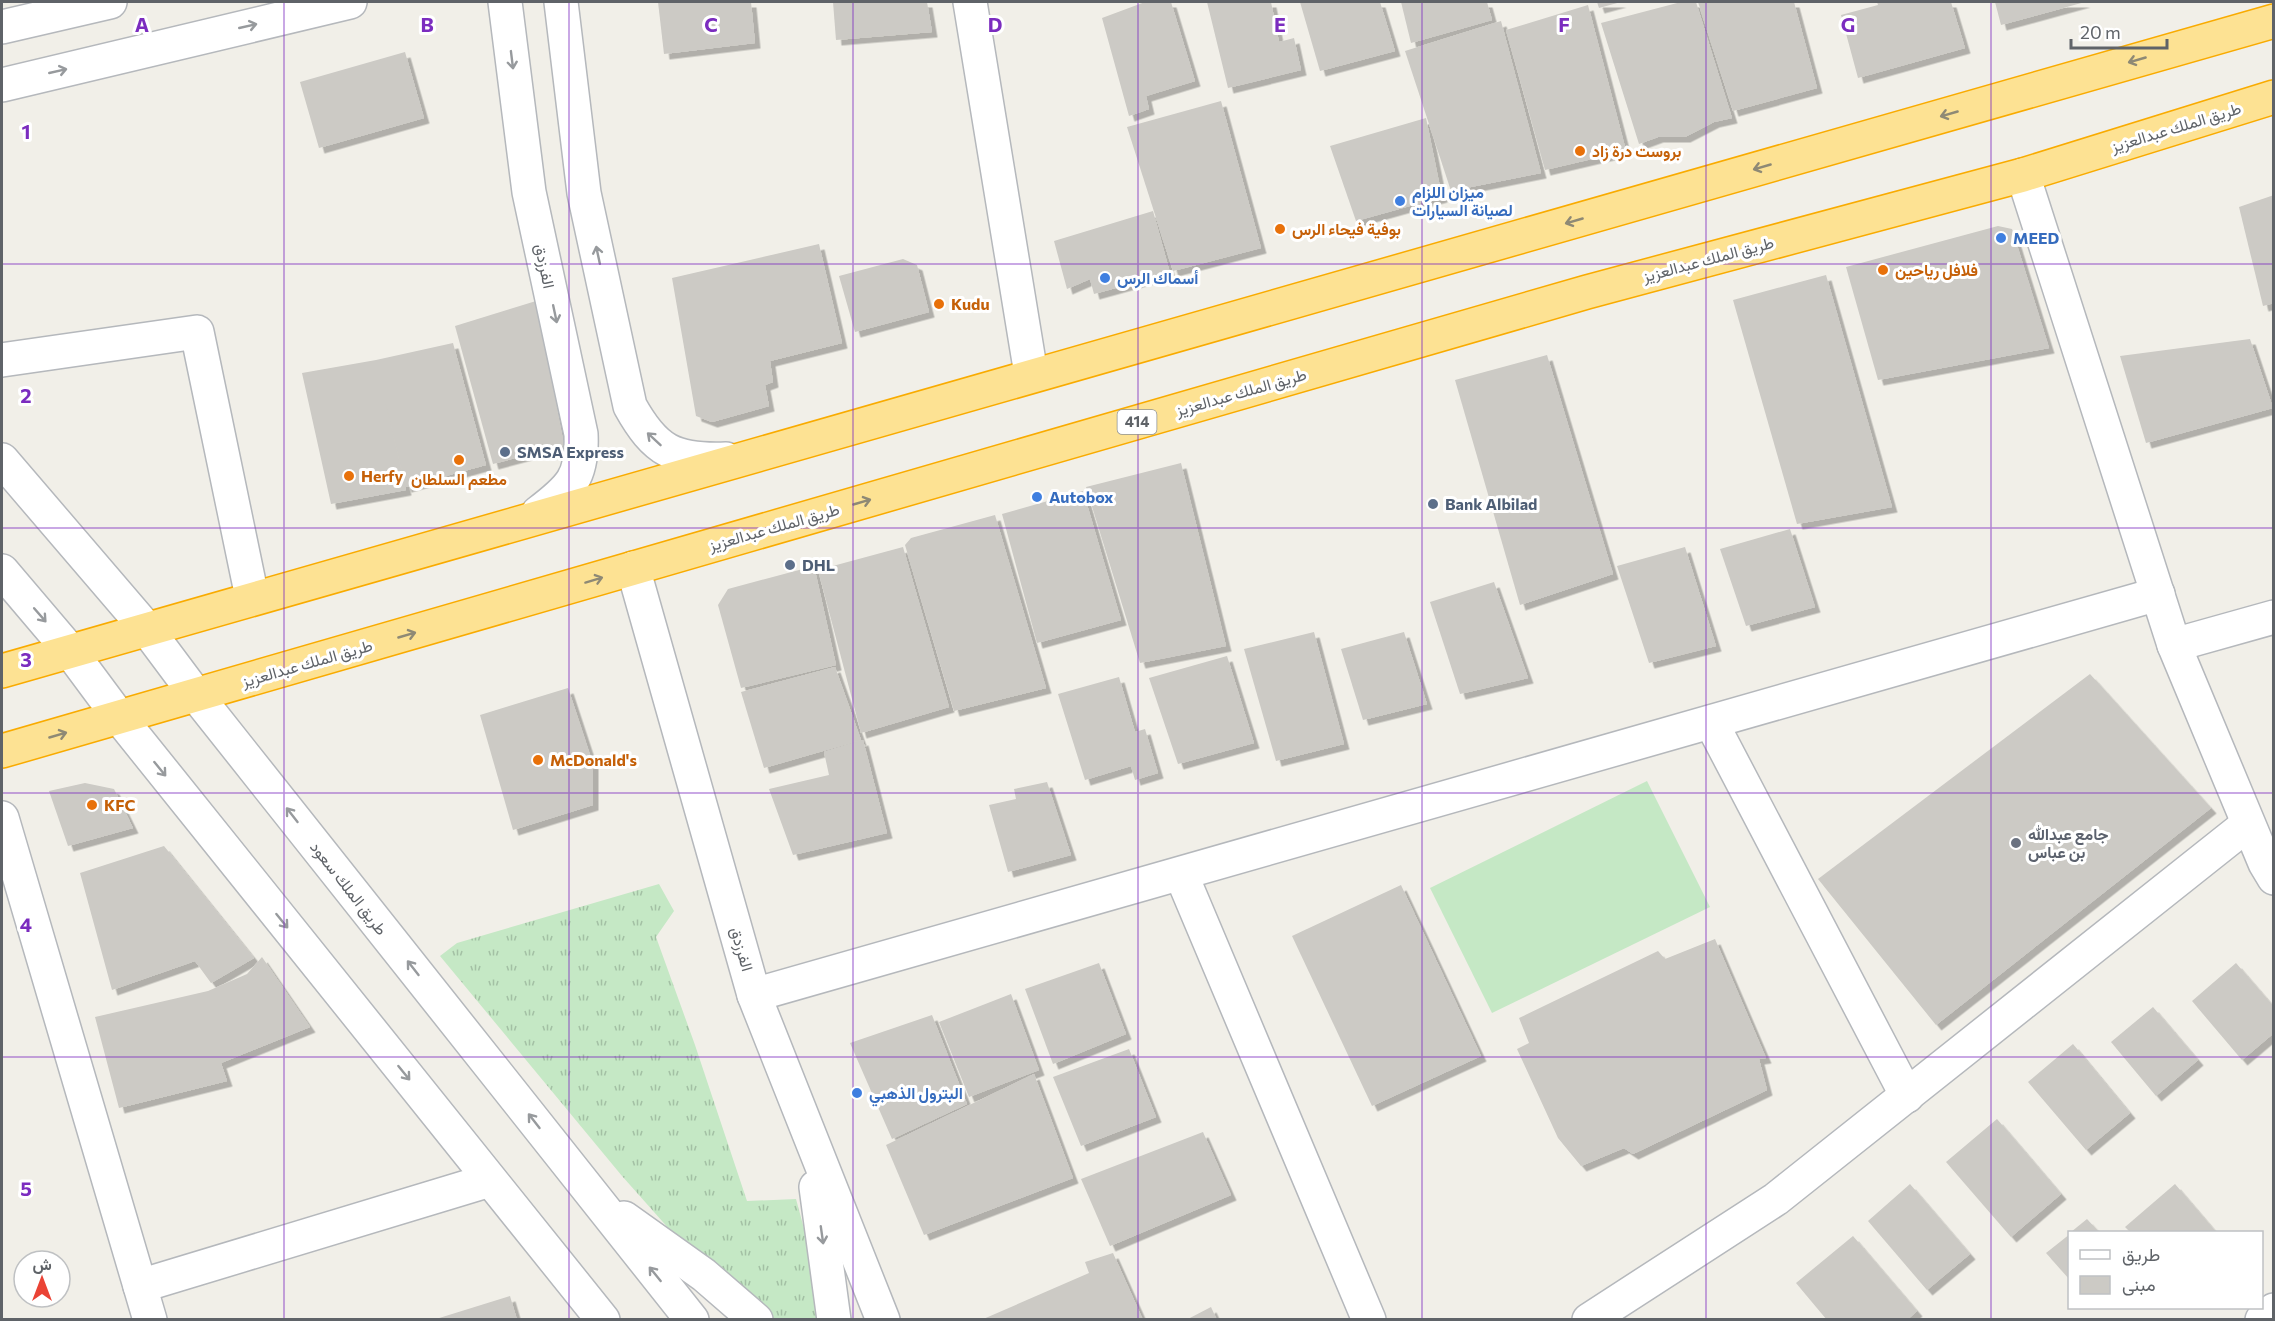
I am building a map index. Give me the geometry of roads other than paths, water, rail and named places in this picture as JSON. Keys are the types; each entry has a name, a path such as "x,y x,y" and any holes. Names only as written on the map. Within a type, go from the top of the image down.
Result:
{"highway":[{"path":"2,671 538,513 2274,21"},
{"name":"طريق الملك عبدالعزيز","path":"2,751 1587,292 2023,175 2274,97"}],"street":[{"path":"2,27 110,2"},
{"path":"2,85 350,2"},
{"name":"الفرزدق","path":"505,2 529,192 581,434 582,456 578,472 559,497 538,513"},
{"path":"561,2 584,193 630,406 653,441 669,451 686,457 728,459"},
{"path":"970,2 1031,374"},
{"path":"2023,175 2174,645 2248,824 2274,878"},
{"path":"2,360 197,332 252,597"},
{"name":"طريق الملك سعود","path":"2,460 146,628 196,695 692,1320"},
{"name":"الفرزدق","path":"633,568 754,996 883,1320"},
{"path":"2,571 70,651 119,717 603,1320"},
{"path":"754,996 2158,594"},
{"path":"2174,645 2274,616"},
{"path":"1712,722 1907,1096"},
{"path":"2,818 150,1320"},
{"path":"1589,1320 1776,1199 2248,824"},
{"path":"1181,874 1370,1320"},
{"path":"809,1135 834,1320"},
{"path":"140,1286 490,1180"},
{"path":"592,1195 704,1275 756,1320"},
{"path":"2262,1320 2274,1310"}],"place":[{"name":"بروست درة زاد","path":"1580,151"},
{"name":"ميزان اللزام لصيانة السيارات","path":"1400,201"},
{"name":"بوفية فيحاء الرس","path":"1280,229"},
{"name":"MEED","path":"2001,238"},
{"name":"فلافل رياحين","path":"1883,270"},
{"name":"أسماك الرس","path":"1105,278"},
{"name":"Kudu","path":"939,304"},
{"name":"SMSA Express","path":"505,452"},
{"name":"مطعم السلطان","path":"459,460"},
{"name":"Herfy","path":"349,476"},
{"name":"Autobox","path":"1037,497"},
{"name":"Bank Albilad","path":"1433,504"},
{"name":"DHL","path":"790,565"},
{"name":"McDonald's","path":"538,760"},
{"name":"KFC","path":"92,805"},
{"name":"جامع عبدالله بن عباس","path":"2016,843"},
{"name":"البترول الذهبي","path":"857,1093"}]}
